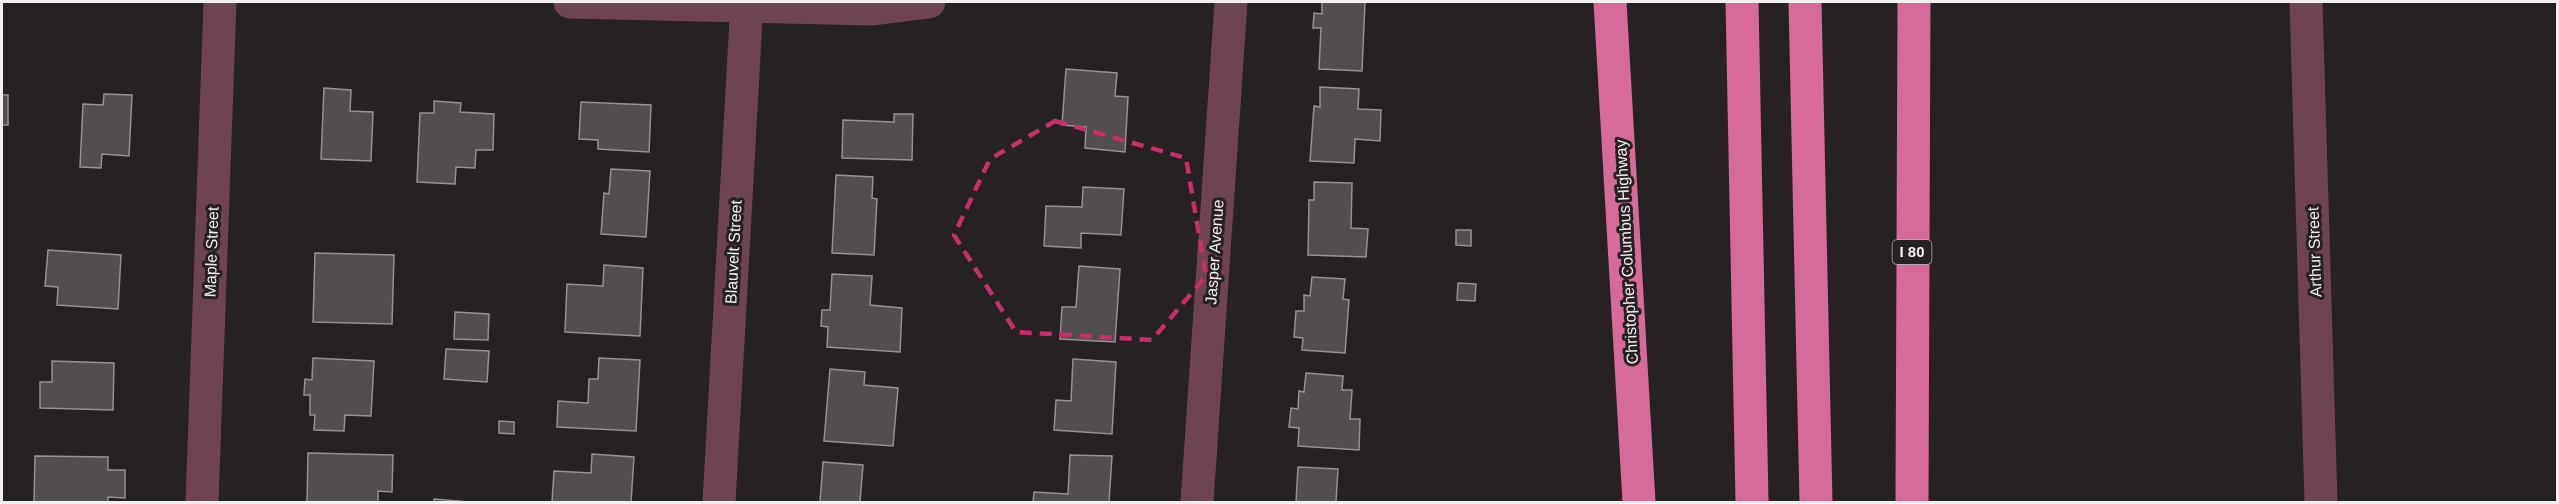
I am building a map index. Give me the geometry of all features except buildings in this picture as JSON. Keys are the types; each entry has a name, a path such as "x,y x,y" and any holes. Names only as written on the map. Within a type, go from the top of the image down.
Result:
{"highway":[{"path":"1742,2 1752,502"},
{"path":"1805,2 1816,502"},
{"name":"I 80","path":"1912,502 1914,2"},
{"name":"Christopher Columbus Highway","path":"1612,8 1639,502"}],"street":[{"name":"Maple Street","path":"202,502 220,2"},
{"path":"570,2 747,4 873,9 929,2"},
{"name":"Jasper Avenue","path":"1197,502 1231,2"},
{"name":"Arthur Street","path":"2306,2 2321,502"},
{"name":"Blauvelt Street","path":"719,502 747,4"}],"highlighted area":[{"path":"1055,121 1186,158 1206,276 1152,340 1016,332 954,235 990,159"}]}
